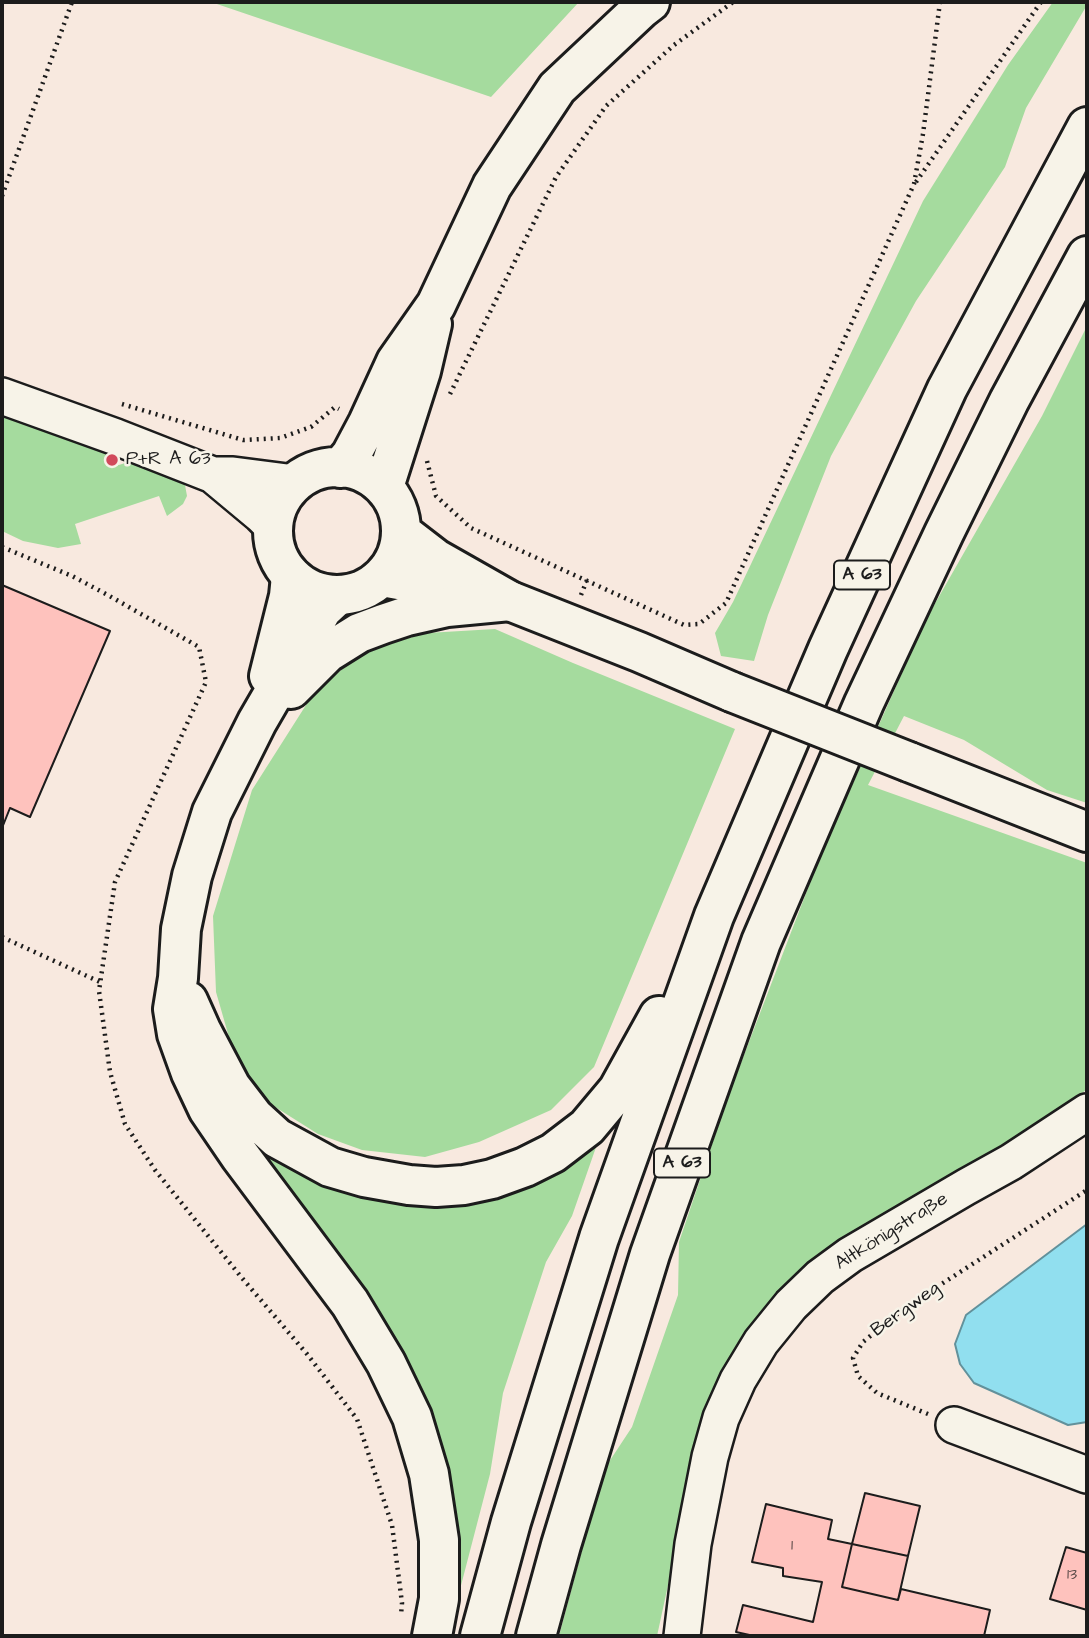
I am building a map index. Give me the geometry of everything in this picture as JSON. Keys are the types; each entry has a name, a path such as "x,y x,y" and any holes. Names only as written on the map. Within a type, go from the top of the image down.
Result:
{"main road":[{"path":"340,468 351,455 368,423 396,362 436,305 492,186 557,89 650,2"},
{"name":"A 63","path":"480,1636 511,1521 599,1238 714,916 828,649 947,389 1087,127"},
{"name":"A 63","path":"536,1636 650,1254 761,942 864,703 944,533 1009,401 1087,256"},
{"path":"383,487 421,371 436,305"},
{"path":"340,468 364,473 383,487 397,508 401,532 396,556 382,577 362,590 338,595 313,591 291,576 277,554 273,527 280,503 295,483 316,471 340,468"},
{"path":"401,532 436,559 510,601 1087,832"},
{"path":"257,722 289,596 291,576"},
{"path":"382,577 510,601"},
{"path":"338,595 322,610 257,722 212,811 192,876 181,929 173,1009 177,1034 208,1109 350,1303 386,1363 412,1417 429,1474 439,1540 439,1598 432,1636"},
{"path":"257,722 327,653 359,634 407,616 447,607 510,601"},
{"path":"178,978 231,1087 254,1117 277,1138 330,1167 365,1177 409,1185 464,1185 492,1179 525,1167 553,1153 587,1127 618,1090 714,916"}],"street":[{"path":"2,396 213,475 273,527"},
{"path":"213,475 295,483"},
{"name":"Altkönigstraße","path":"682,1636 693,1544 710,1457 721,1418 738,1380 761,1342 791,1305 820,1277 850,1255 1011,1162 1087,1112"},
{"path":"954,1425 1087,1475"}],"path":[{"path":"2,196 72,2"},
{"path":"448,397 556,177 599,116 674,45 733,2"},
{"path":"914,184 940,2"},
{"path":"425,452 436,496 471,528 684,625 699,624 726,603 914,184 1041,2"},
{"path":"114,402 243,440 280,438 310,427 335,407"},
{"path":"2,547 72,576 199,647"},
{"path":"2,937 100,982"},
{"name":"Bergweg","path":"954,1425 877,1393 858,1376 853,1357 863,1342 906,1307 1087,1190"}],"green space":[{"path":"211,2 579,2 491,97"},
{"path":"1053,2 1087,2 1087,5 1026,108 1005,167 916,301 831,456 768,615 754,661 721,656 715,633 733,602 923,201 1008,65"},
{"path":"1087,326 1087,803 1047,790 964,740 904,716 868,785 1087,863 1087,1089 1047,1123 858,1237 698,1447 657,1636 559,1636 603,1471 632,1427 678,1295 679,1242 729,1094 818,862 925,621 1042,416"},
{"path":"2,410 103,445 102,452 109,455 108,462 119,465 128,462 130,455 179,476 185,485 187,496 183,504 167,516 159,496 75,524 81,544 58,548 23,541 2,531"},
{"path":"495,629 735,729 594,1067 551,1110 479,1142 425,1157 362,1150 318,1134 264,1100 233,1051 216,992 213,916 252,790 313,694 361,653 427,633"},
{"path":"205,1078 362,1193 602,1130 572,1216 546,1262 503,1393 490,1474 458,1597 437,1463"}],"water":[{"path":"1087,1224 1087,1422 1068,1425 974,1383 960,1364 955,1344 966,1315"}],"building":[{"path":"2,585 110,631 30,817 10,808 2,828"},
{"path":"865,1493 920,1506 908,1556 852,1544"},
{"path":"766,1504 832,1520 828,1539 852,1544 842,1587 898,1600 901,1589 990,1610 984,1636 754,1636 736,1632 743,1605 813,1622 822,1582 783,1576 783,1568 752,1562"},
{"path":"852,1544 908,1556 898,1600 842,1587"},
{"path":"1066,1547 1087,1553 1087,1610 1050,1599"}],"place":[{"name":"P+R A 63","path":"112,460"}]}
